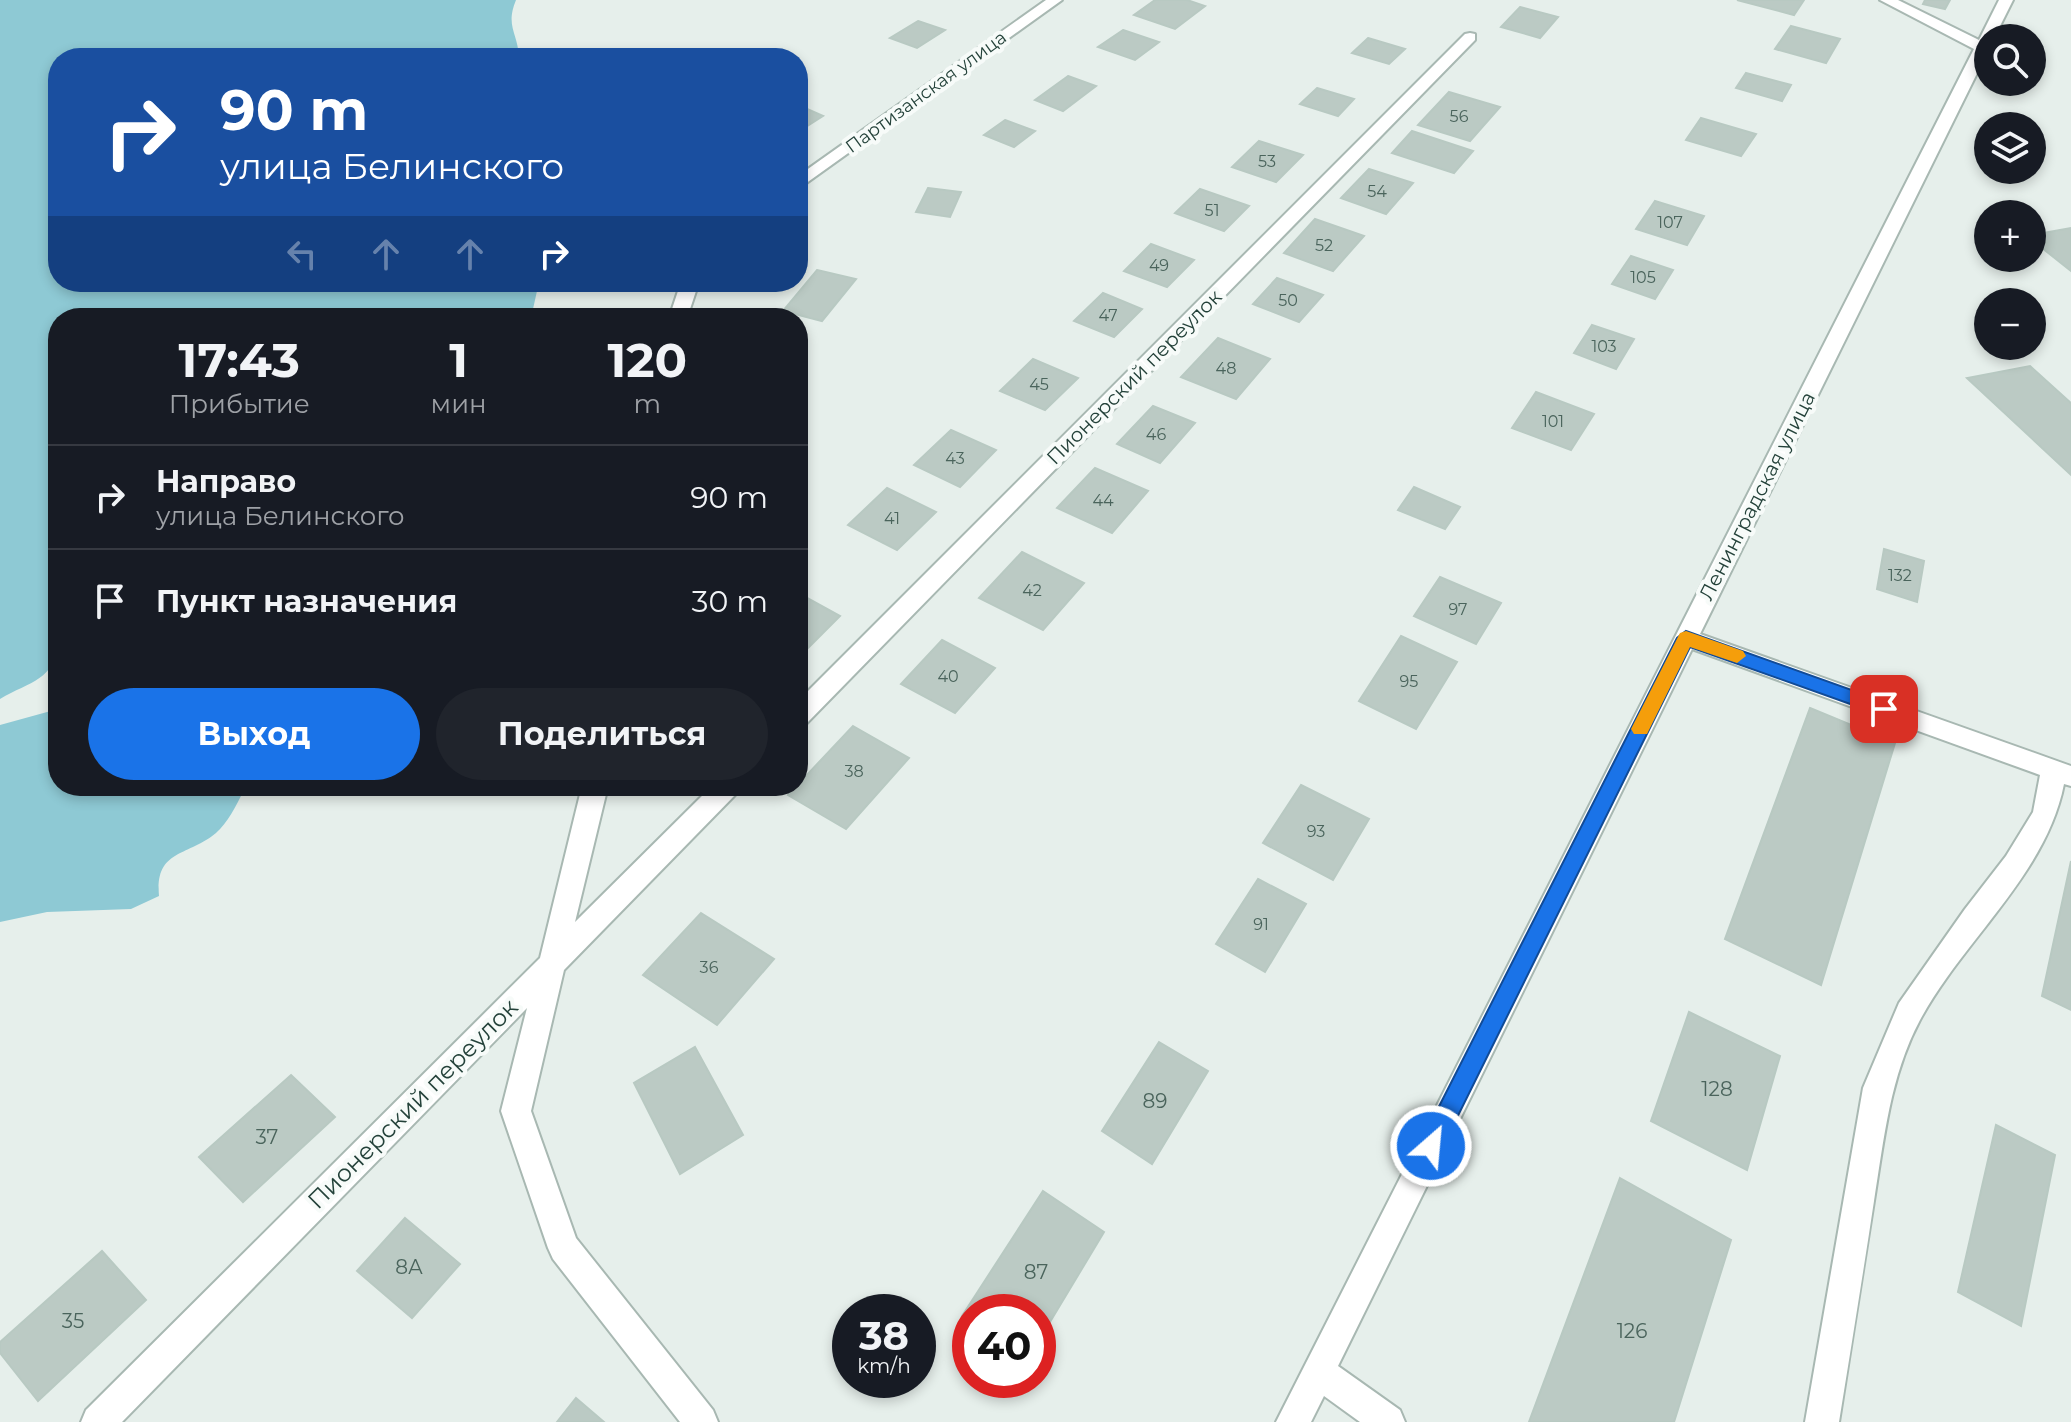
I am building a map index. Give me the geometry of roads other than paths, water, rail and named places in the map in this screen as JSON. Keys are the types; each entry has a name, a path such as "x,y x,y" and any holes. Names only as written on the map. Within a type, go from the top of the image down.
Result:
{"street":[{"name":"Партизанская улица","path":"808,177 1055,0"},
{"path":"1887,0 1974,43"},
{"name":"Ленинградская улица","path":"1994,24 2006,0"},
{"name":"Пионерский переулок","path":"808,706 1470,37"},
{"name":"Ленинградская улица","path":"1293,1422 1974,63"},
{"path":"1686,638 2063,773 2045,814 2015,864 1974,917 1909,1012 1878,1088 1822,1422"},
{"path":"593,796 516,1111 564,1248 701,1422"},
{"name":"Пионерский переулок","path":"98,1422 718,796"},
{"path":"1318,1372 1388,1422"}],"water":[{"path":"0,0 516,0 512,23 518,48 48,48 48,292 537,292 533,308 48,308 48,670 42,677 0,699"},
{"path":"48,712 48,796 241,796 216,833 168,862 159,881 159,896 131,909 47,912 0,922 0,725"}]}
